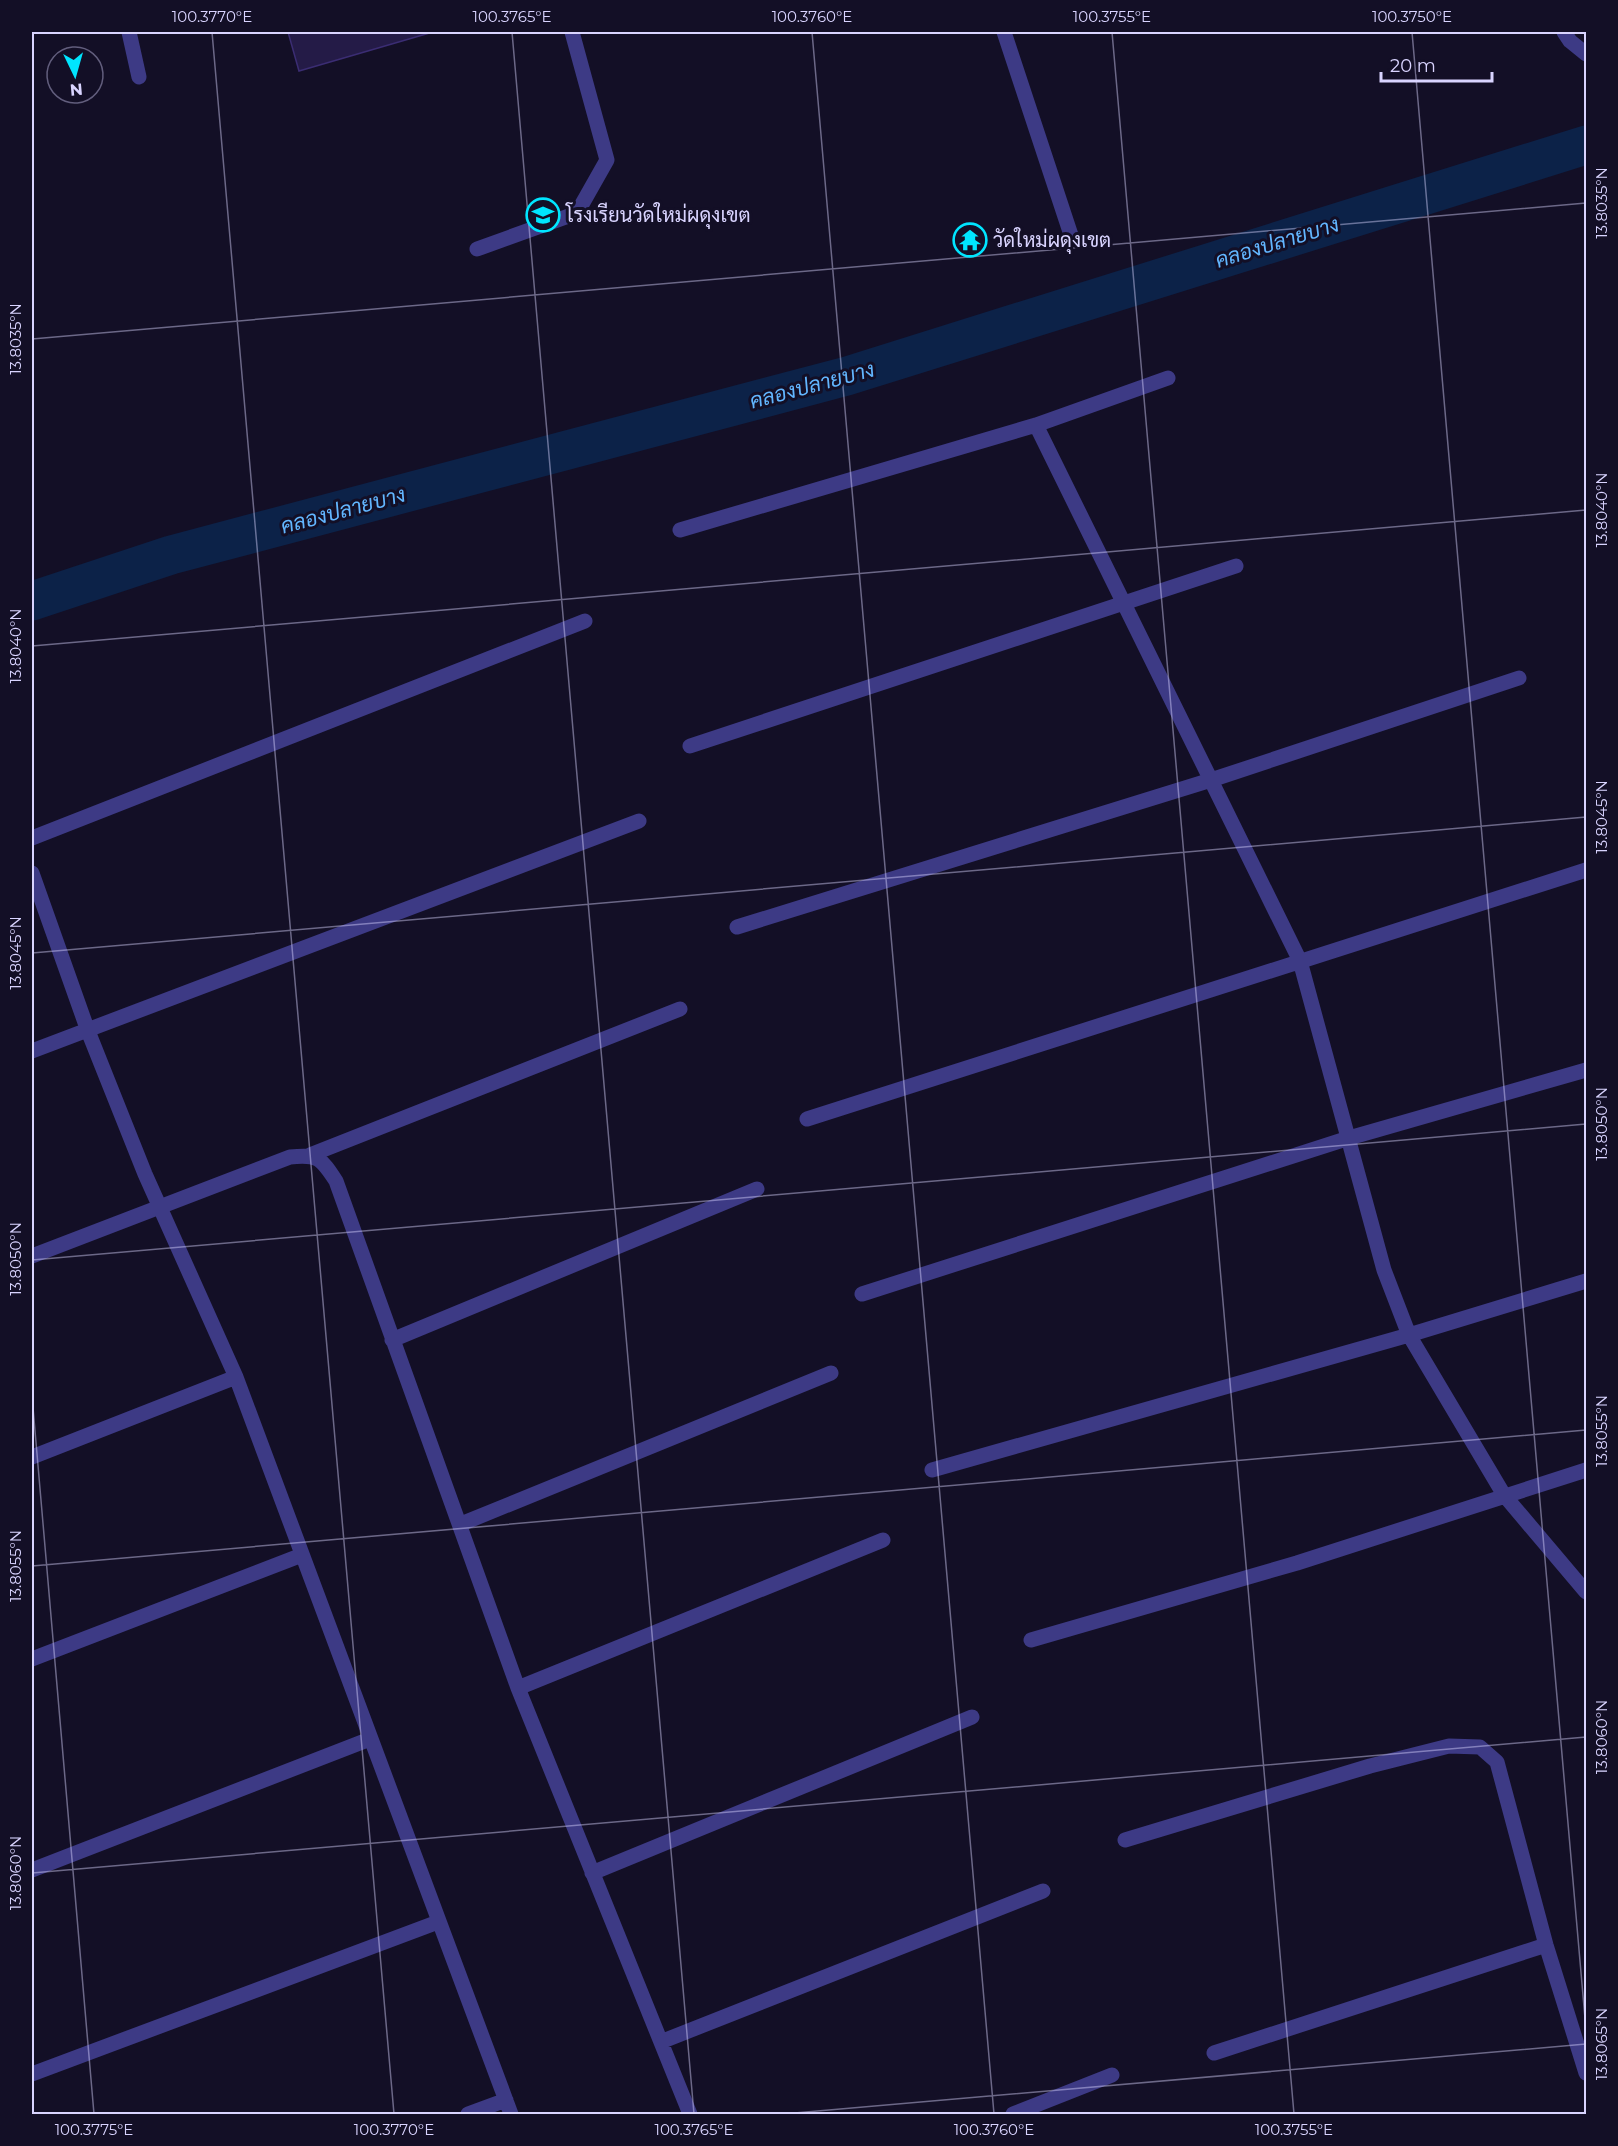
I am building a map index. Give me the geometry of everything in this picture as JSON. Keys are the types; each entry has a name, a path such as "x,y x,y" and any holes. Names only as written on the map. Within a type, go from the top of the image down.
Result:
{"street":[{"path":"129,32 139,77"},
{"path":"477,249 577,213 607,160 572,32"},
{"path":"1004,32 1071,235"},
{"path":"1564,32 1570,41 1587,54"},
{"path":"680,530 1036,425 1168,378"},
{"path":"1036,425 1300,961 1384,1269 1409,1335 1504,1495 1587,1592"},
{"path":"690,746 1236,566"},
{"path":"32,838 585,621"},
{"path":"737,927 1211,780 1519,678"},
{"path":"32,1051 639,821"},
{"path":"807,1119 1587,870"},
{"path":"32,873 88,1031 160,1207 236,1377 509,2107 468,2115"},
{"path":"32,1256 290,1157 310,1155 680,1009"},
{"path":"862,1294 1350,1138 1587,1070"},
{"path":"310,1155 323,1161 336,1181 518,1688 591,1874 663,2041 690,2115"},
{"path":"392,1340 757,1189"},
{"path":"932,1470 1409,1335 1587,1281"},
{"path":"461,1524 831,1372"},
{"path":"32,1457 236,1377"},
{"path":"1031,1640 1297,1563 1587,1470"},
{"path":"518,1688 883,1540"},
{"path":"32,1659 302,1555"},
{"path":"591,1874 972,1717"},
{"path":"32,1870 370,1739"},
{"path":"1125,1840 1370,1766 1449,1746 1480,1747 1497,1762 1546,1945 1587,2073"},
{"path":"663,2041 1043,1891"},
{"path":"32,2074 438,1922"},
{"path":"1214,2053 1546,1945"},
{"path":"1014,2115 1112,2075"}],"building":[{"path":"288,32 433,32 299,71"}],"waterway":[{"name":"คลองปลายบาง","path":"32,601 171,555 847,376 1586,145"}],"place":[{"name":"โรงเรียนวัดใหม่ผดุงเขต","path":"543,215"},
{"name":"วัดใหม่ผดุงเขต","path":"970,240"}]}
